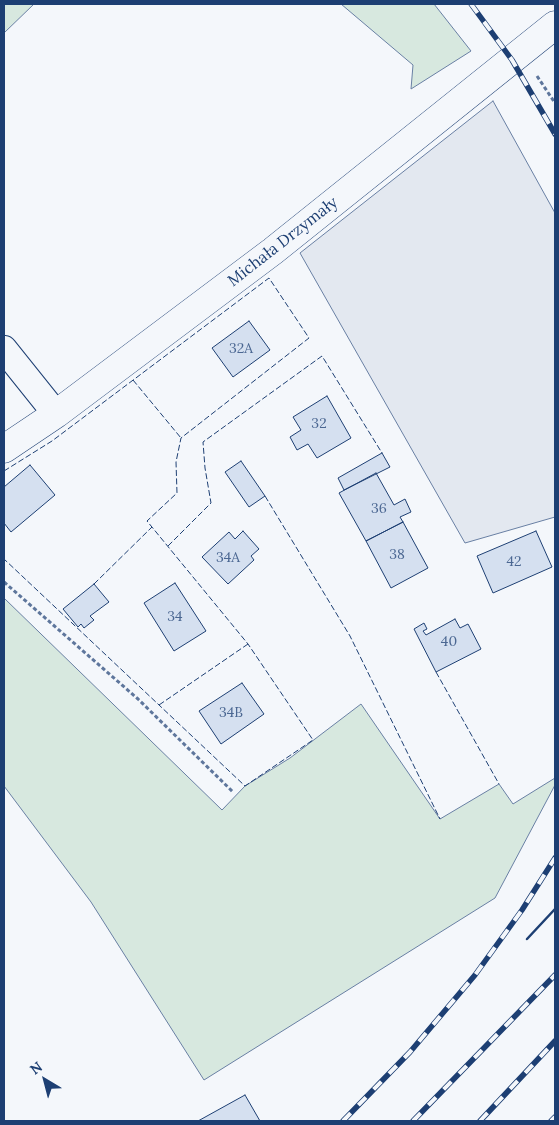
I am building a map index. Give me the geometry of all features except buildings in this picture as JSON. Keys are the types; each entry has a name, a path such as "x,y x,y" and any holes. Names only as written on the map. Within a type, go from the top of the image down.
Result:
{"street":[{"name":"Michała Drzymały","path":"4,449 56,414 273,251 555,25"},
{"path":"4,349 56,414"}],"path":[{"path":"4,582 138,699 233,792"}],"shaded area":[{"path":"4,4 34,4 4,33"},
{"path":"341,4 434,4 471,51 411,89 413,65"},
{"path":"493,101 555,213 555,517 465,543 300,253"},
{"path":"4,598 222,810 245,786 290,758 361,704 440,819 499,784 513,804 555,778 555,785 495,898 204,1080 91,902 4,786"}],"railway":[{"path":"471,4 512,60 555,134"},
{"path":"343,1121 410,1052 475,975 522,910 555,858"},
{"path":"413,1121 555,975"},
{"path":"480,1121 555,1041"},
{"path":"551,1121 555,1117"}],"fence":[{"path":"4,471 52,441 269,278 309,338 181,438 176,462 177,493 147,521 248,644 313,740 245,786 4,559"},
{"path":"168,546 211,503 203,442 322,356 382,453"},
{"path":"133,380 181,438"},
{"path":"265,496 350,636 440,819"},
{"path":"94,584 152,527"},
{"path":"159,705 248,644"},
{"path":"436,672 499,784"}],"wall":[{"path":"527,939 555,909"}]}
